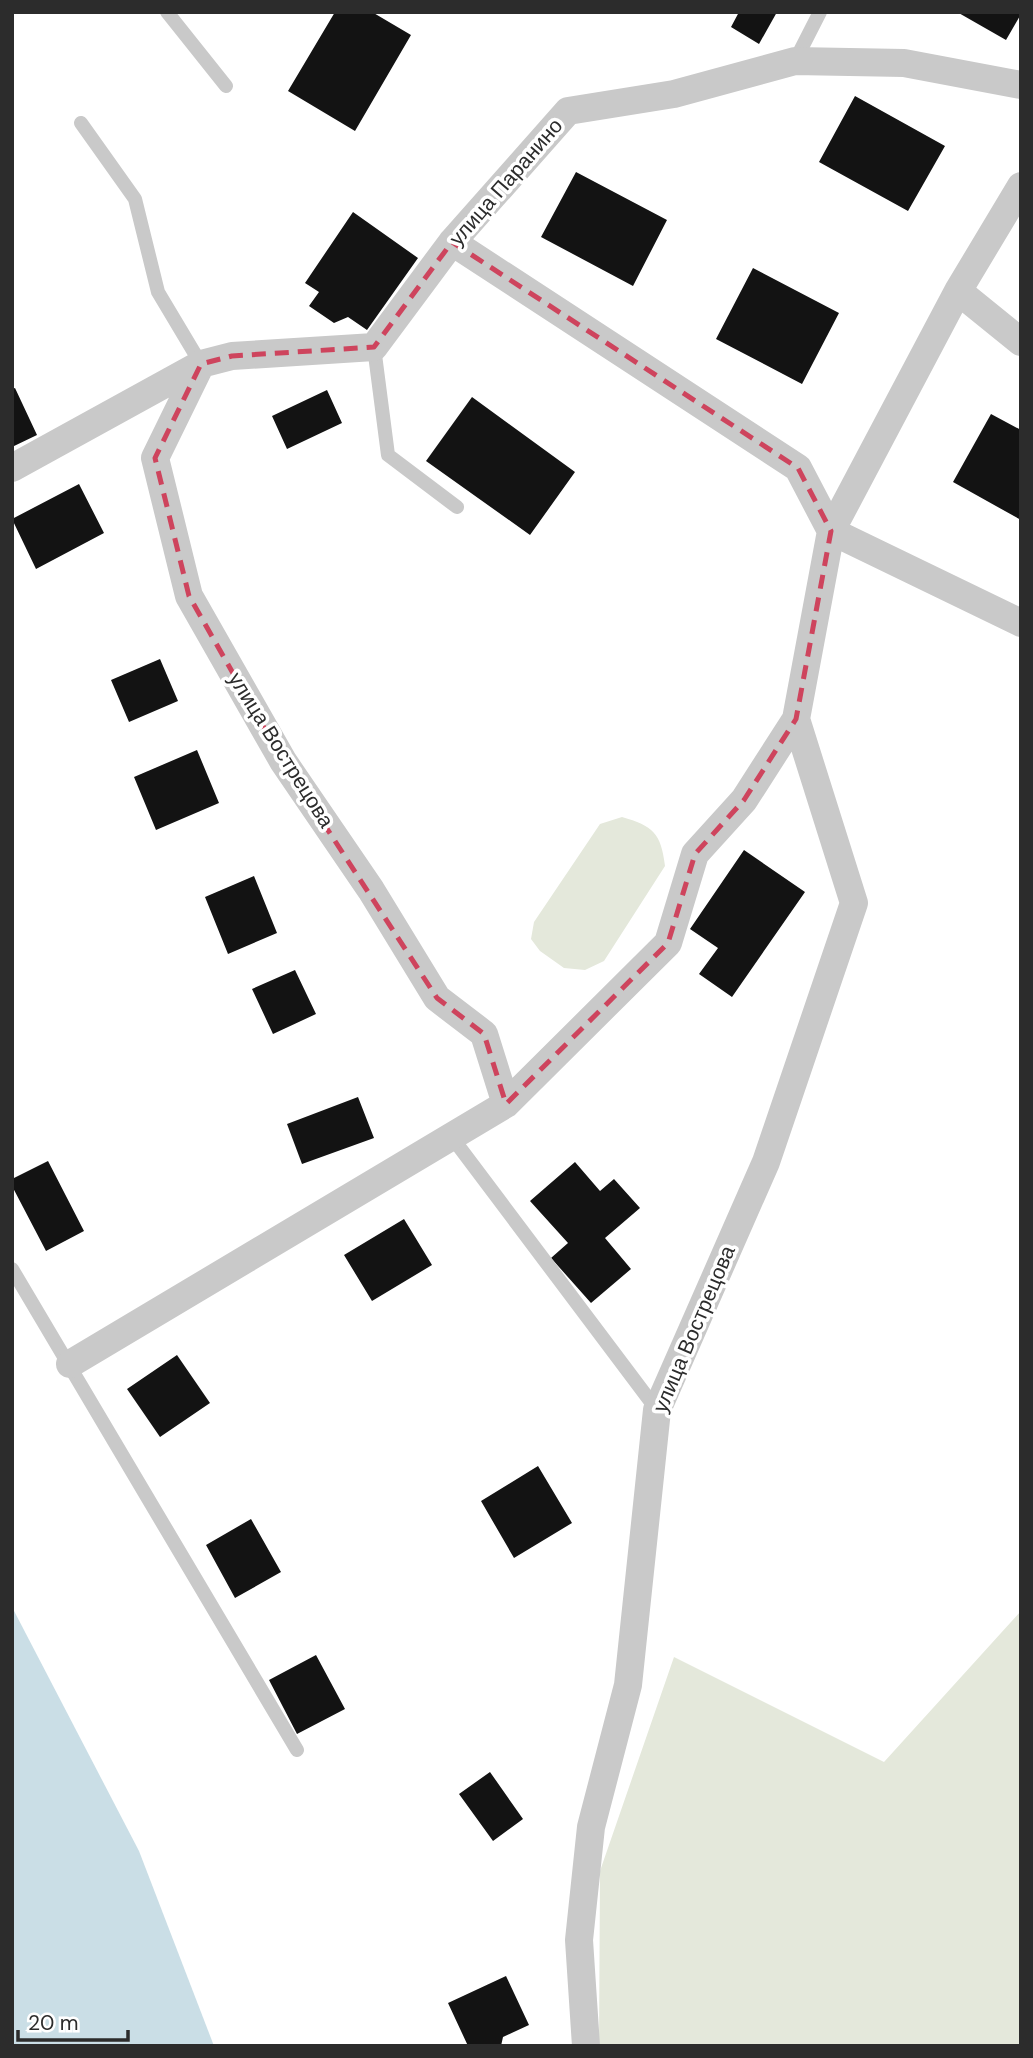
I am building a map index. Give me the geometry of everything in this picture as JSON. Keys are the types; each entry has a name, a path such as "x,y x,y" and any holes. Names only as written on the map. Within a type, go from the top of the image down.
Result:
{"street":[{"name":"улица Паранино","path":"374,346 452,242 568,111 674,94 795,61 904,63 1021,85"},
{"path":"831,531 958,291 1021,186"},
{"path":"452,242 798,468 831,531 1021,623"},
{"path":"958,291 1021,342"},
{"path":"12,468 201,364 232,356 374,346"},
{"name":"улица Вострецова","path":"201,364 155,458 189,596 283,761 371,890 437,998 484,1034 506,1104"},
{"name":"улица Вострецова","path":"70,1364 506,1104 668,943 695,854 744,800 796,719 831,531"},
{"name":"улица Вострецова","path":"586,2046 579,1940 590,1826 628,1685 656,1410 766,1163 854,903 796,719"}],"lane":[{"path":"167,12 226,86"},
{"path":"795,61 820,12"},
{"path":"81,123 135,199 158,292 201,364"},
{"path":"374,346 388,455 457,506"},
{"path":"451,1136 656,1410"},
{"path":"12,1269 297,1750"}],"highlighted area":[{"path":"452,242 798,468 831,531 796,719 744,800 695,854 668,943 506,1104 484,1034 437,998 283,761 189,596 155,458 201,364 232,356 374,347"}],"shaded area":[{"path":"622,817 654,832 661,846 665,866 604,961 585,970 564,968 540,951 531,939 534,922 600,824"},
{"path":"12,1607 139,1851 214,2046 12,2046"},
{"path":"1021,1611 1021,2046 599,2046 600,1871 674,1657 884,1762"}],"building":[{"path":"335,12 372,12 411,35 355,131 288,91"},
{"path":"739,12 777,12 759,44 731,27"},
{"path":"957,12 1021,12 1021,14 1006,40"},
{"path":"855,96 945,146 908,211 819,162"},
{"path":"576,172 667,220 633,286 541,237"},
{"path":"353,212 418,258 367,330 348,317 334,323 309,306 319,292 305,283"},
{"path":"753,268 839,313 802,384 716,339"},
{"path":"15,388 37,435 12,447 12,389"},
{"path":"327,390 342,423 287,449 272,416"},
{"path":"472,397 575,472 530,535 426,461"},
{"path":"991,414 1021,430 1021,520 953,482"},
{"path":"79,484 104,533 36,569 12,519"},
{"path":"160,659 178,701 129,722 111,680"},
{"path":"197,750 219,803 156,830 134,777"},
{"path":"744,850 805,892 732,997 699,974 718,948 690,929"},
{"path":"254,876 277,933 228,954 205,897"},
{"path":"295,970 316,1014 273,1034 252,989"},
{"path":"358,1097 374,1138 302,1164 287,1124"},
{"path":"48,1161 84,1231 46,1251 12,1186 12,1179"},
{"path":"575,1162 600,1191 614,1179 640,1208 605,1238 631,1269 591,1303 551,1258 568,1243 530,1201"},
{"path":"404,1219 432,1265 372,1301 344,1255"},
{"path":"177,1355 210,1403 160,1437 127,1389"},
{"path":"538,1466 572,1523 514,1558 481,1501"},
{"path":"251,1519 281,1572 235,1598 206,1545"},
{"path":"316,1655 345,1709 297,1734 269,1680"},
{"path":"490,1772 523,1819 493,1841 459,1794"},
{"path":"506,1976 529,2025 503,2037 501,2046 468,2046 448,2003"}]}
